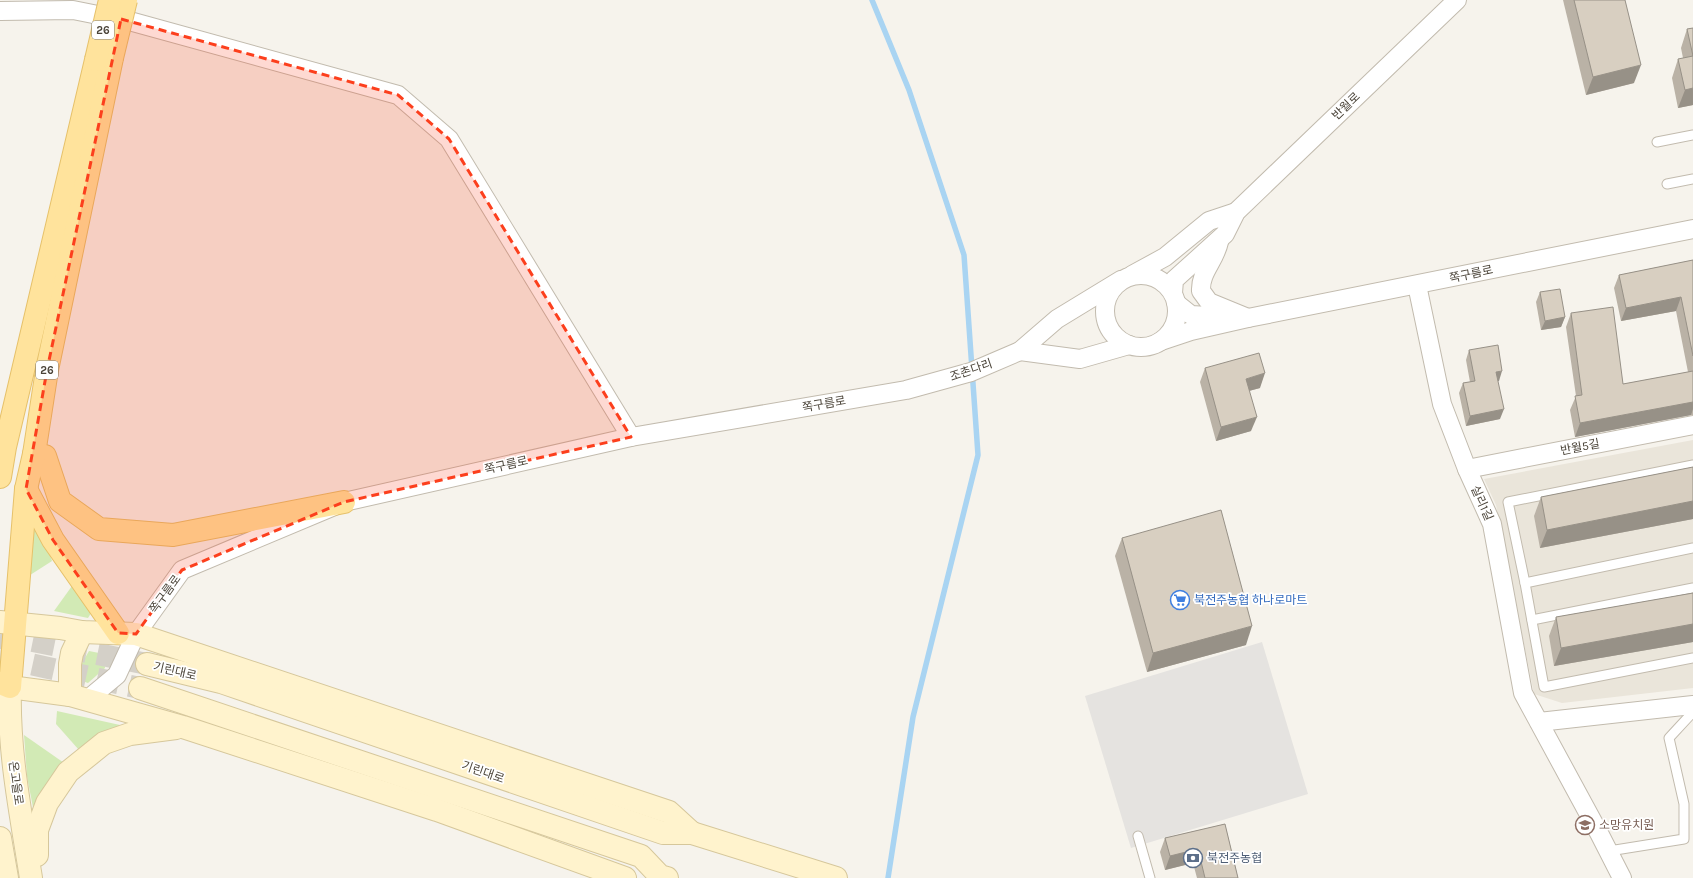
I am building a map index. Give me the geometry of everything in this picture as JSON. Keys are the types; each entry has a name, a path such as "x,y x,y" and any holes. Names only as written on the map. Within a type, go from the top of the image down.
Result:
{"main road":[{"name":"26","path":"5,685 8,616 26,489 34,454 47,370 104,59 110,0"},
{"name":"26","path":"2,452 104,59 126,0"},
{"path":"0,477 2,452"},
{"path":"34,454 45,456 60,502 99,529 173,535 344,502"},
{"path":"26,489 53,540 127,634"}],"street":[{"name":"반월로","path":"1236,212 1457,0"},
{"path":"0,11 73,10 133,22 398,95 449,139 631,437"},
{"path":"1160,341 1168,334 1174,325 1177,314 1174,298 1174,280 1225,234 1236,212"},
{"path":"1020,351 1057,319 1126,278 1165,257 1208,221 1236,212"},
{"name":"쪽구름로","path":"1248,318 1693,229"},
{"path":"1219,239 1216,253 1202,277 1201,291 1209,302 1248,318"},
{"path":"1144,274 1155,277 1166,284 1174,298 1192,315 1248,318 1191,331 1160,341 1151,346 1140,347 1129,345 1119,340 1111,333 1106,322 1104,310 1106,298 1112,288 1126,278 1144,274"},
{"name":"실리1길","path":"1417,285 1442,404 1466,469 1492,524 1523,693 1609,851 1622,878"},
{"path":"1020,351 1080,359 1129,345"},
{"name":"조촌다리","path":"920,386 971,372 1020,351"},
{"name":"쪽구름로","path":"79,698 117,675 127,634 182,570 344,502 631,437 920,386"},
{"name":"반월5길","path":"1466,469 1693,424"},
{"path":"8,616 82,632 127,634 669,812 692,833"},
{"path":"79,698 70,664 72,653 82,632"},
{"name":"기린대로","path":"147,664 220,682 663,833 692,833 827,875"},
{"path":"5,685 79,698 183,727 438,810 625,878"},
{"name":"온고을로","path":"5,685 9,711 12,760 31,878"},
{"path":"140,688 641,856 661,877"},
{"path":"1539,722 1693,705"},
{"path":"38,878 37,830 47,803 68,772 104,743 130,734 183,727"},
{"path":"0,838 7,878"}],"lane":[{"path":"1657,142 1693,135"},
{"path":"1667,184 1693,179"},
{"path":"1693,465 1508,502 1525,583 1544,687 1693,658"},
{"path":"1525,583 1693,548"},
{"path":"1532,620 1693,588"},
{"path":"1609,851 1684,839 1684,804 1669,738 1693,712"},
{"path":"1138,836 1150,878"}],"highlighted area":[{"path":"121,19 398,95 449,139 631,437 344,502 182,570 136,634 118,633 53,540 26,489 47,370"}],"shaded area":[{"path":"1693,440 1693,688 1562,703 1534,694 1496,505 1484,479"},
{"path":"1262,642 1308,794 1131,848 1085,696"}],"green space":[{"path":"40,524 52,561 27,577 32,525"},
{"path":"72,586 93,610 88,618 54,611"},
{"path":"89,651 104,654 105,668 88,683 82,681 82,663"},
{"path":"57,711 120,725 112,734 79,750 56,724"},
{"path":"24,735 67,765 34,813 27,776"}],"building":[{"path":"1574,0 1625,0 1641,65 1593,77"},
{"path":"1693,28 1693,56 1687,29"},
{"path":"1693,56 1693,88 1685,90 1678,59"},
{"path":"1693,260 1693,356 1681,297 1626,308 1619,275"},
{"path":"1560,289 1565,317 1545,321 1540,292"},
{"path":"1613,307 1623,384 1693,371 1693,402 1580,423 1575,396 1582,395 1571,313"},
{"path":"1498,345 1502,371 1496,372 1504,409 1470,416 1463,383 1475,381 1469,350"},
{"path":"1259,353 1265,373 1246,379 1257,417 1221,427 1205,368"},
{"path":"1693,467 1693,501 1547,530 1541,497"},
{"name":"북전주농협 하나로마트","path":"1221,510 1252,626 1153,653 1122,538"},
{"path":"1693,593 1693,624 1561,648 1556,617"},
{"path":"1225,824 1238,878 1205,878 1198,849 1170,856 1165,838"}],"waterway":[{"path":"872,0 909,90 964,255 978,455 913,717 888,878"}],"tunnel":[{"path":"0,638 23,639 147,664"},
{"path":"0,660 16,661 140,688"}],"place":[{"name":"북전주농협 하나로마트","path":"1180,600"},
{"name":"소망유치원","path":"1585,825"},
{"name":"북전주농협","path":"1193,858"}]}
